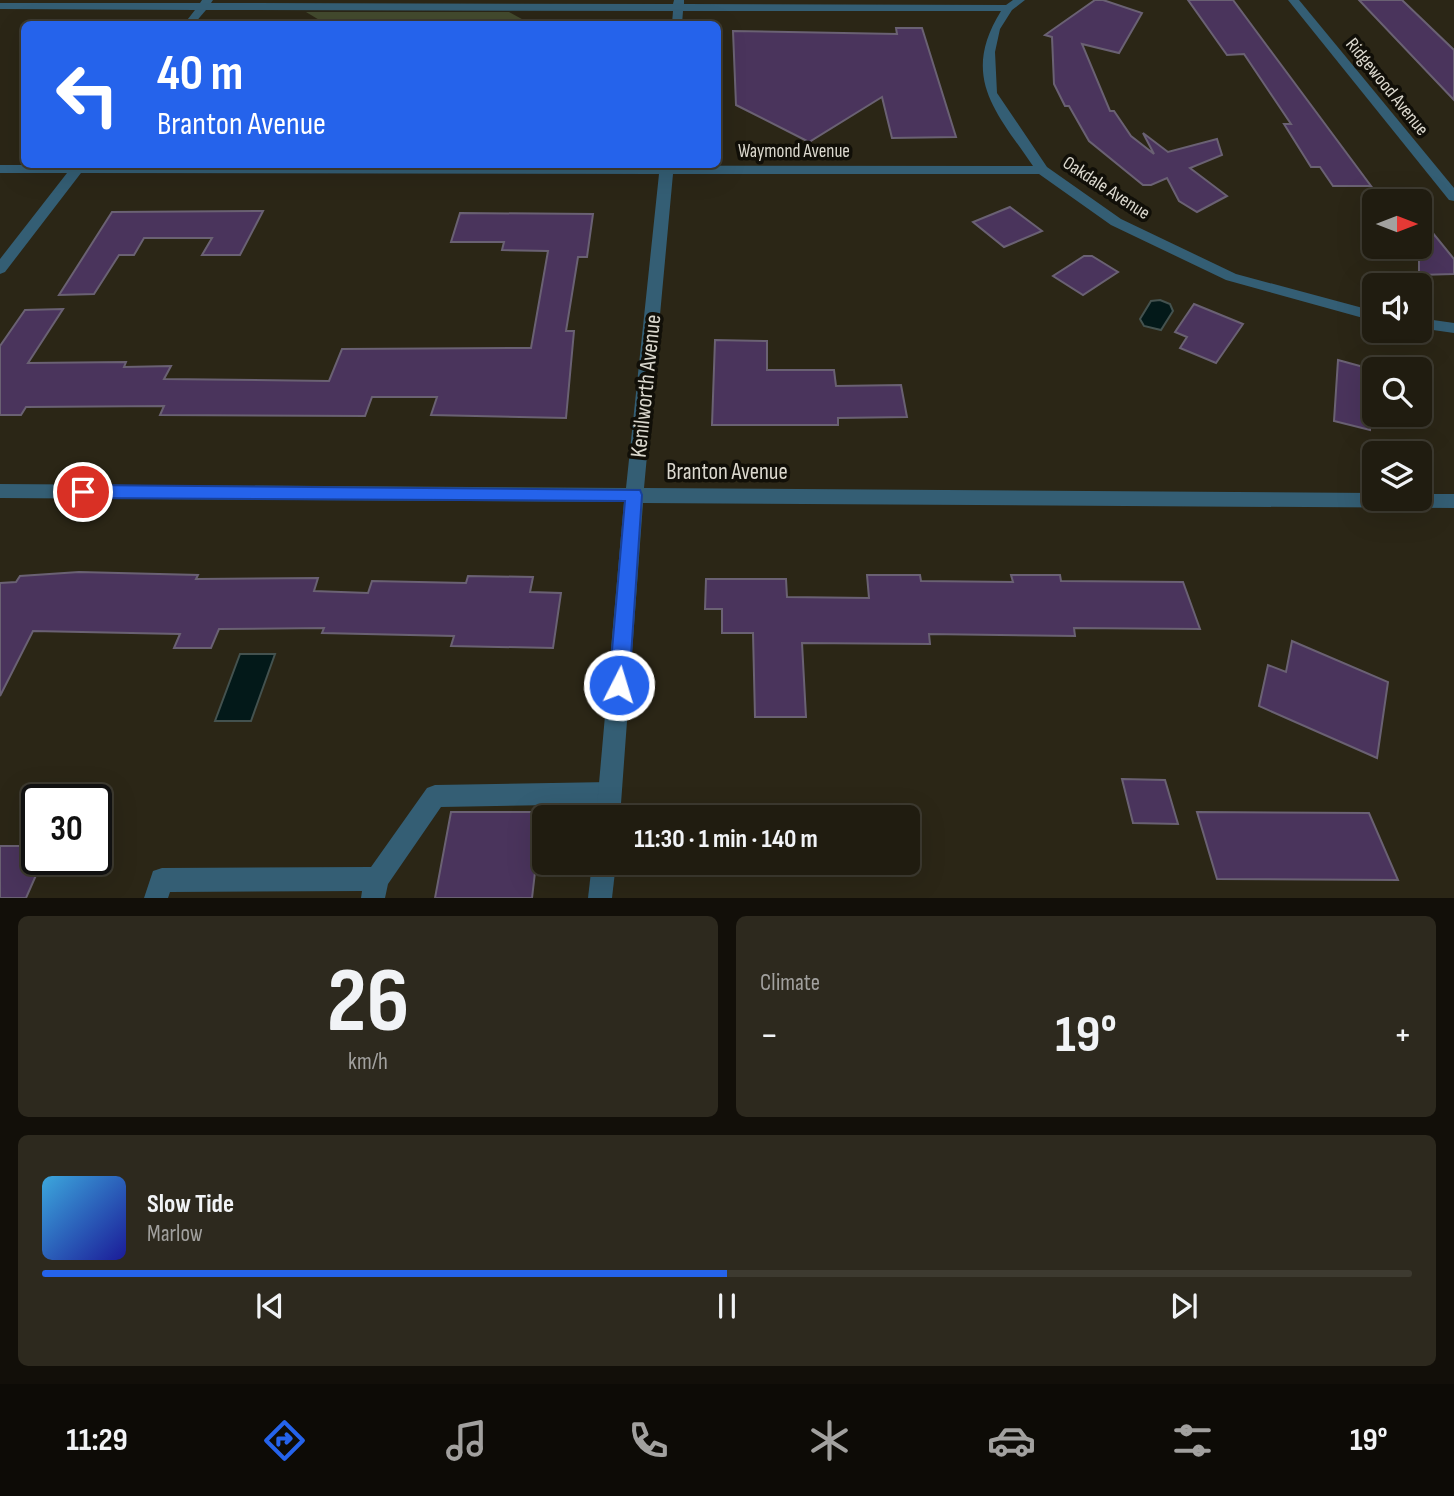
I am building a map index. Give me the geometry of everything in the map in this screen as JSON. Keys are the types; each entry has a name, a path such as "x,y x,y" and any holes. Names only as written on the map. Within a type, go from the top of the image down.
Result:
{"street":[{"name":"Ridgewood Avenue","path":"1293,0 1454,197"},
{"path":"192,21 206,3"},
{"path":"0,6 206,3 1014,4"},
{"path":"677,21 679,3"},
{"name":"Oakdale Avenue","path":"1014,4 995,29 989,52 991,93 1042,170 1116,222 1231,277 1362,313"},
{"name":"Waymond Avenue","path":"721,167 1042,170"},
{"name":"Waymond Avenue","path":"0,169 40,168"},
{"path":"0,269 78,168"},
{"name":"Kenilworth Avenue","path":"609,805 634,495 666,168"},
{"path":"1432,325 1454,328"},
{"name":"Branton Avenue","path":"0,491 1454,501"},
{"path":"156,898 162,880 375,888 435,796 610,793"},
{"path":"600,898 603,875"}],"green space":[{"path":"306,12 509,12 526,21 321,21"}],"water":[{"path":"1160,300 1170,304 1173,311 1161,330 1144,326 1140,319 1151,301"},
{"path":"240,654 275,654 251,721 215,721"}],"building":[{"path":"1095,0 1103,0 1142,13 1119,53 1082,44 1110,111 1114,111 1131,136 1154,154 1143,133 1168,152 1217,139 1222,155 1190,168 1227,196 1197,212 1179,201 1167,178 1151,185 1143,185 1089,141 1069,106 1065,106 1054,84 1052,37 1045,35"},
{"path":"1188,0 1233,0 1371,186 1333,186 1320,167 1311,167 1284,124 1291,124 1244,54 1227,55"},
{"path":"1359,0 1402,0 1454,50 1454,100"},
{"path":"896,28 922,28 956,137 892,138 882,97 809,142 736,105 733,31 897,34"},
{"path":"1010,207 1042,231 1004,247 973,222"},
{"path":"263,211 240,255 202,255 212,238 144,238 134,255 119,255 94,294 59,295 112,212"},
{"path":"460,213 593,214 587,257 578,257 566,331 574,331 566,418 431,415 437,397 372,397 365,416 160,415 164,406 26,407 21,415 0,415 0,346 25,310 63,309 28,363 126,362 124,367 171,366 164,379 329,381 342,349 531,348 548,251 502,250 504,242 451,242"},
{"path":"1432,232 1454,259 1454,274 1419,273 1419,259 1432,259"},
{"path":"1084,256 1092,256 1118,272 1083,295 1053,276"},
{"path":"1194,304 1243,324 1216,363 1180,348 1187,337 1175,332"},
{"path":"715,340 767,341 767,370 834,370 836,386 901,385 907,417 838,418 838,425 712,425"},
{"path":"1338,360 1362,367 1362,427 1370,427 1370,430 1334,421"},
{"path":"79,572 198,575 196,579 318,578 314,591 368,593 372,581 466,583 468,576 533,577 530,592 561,593 553,648 451,646 454,636 322,633 324,628 219,629 211,648 174,648 180,634 33,631 0,696 0,583 16,582 20,576"},
{"path":"867,575 920,575 921,581 1013,582 1011,575 1060,575 1061,581 1183,582 1200,629 1074,628 1075,636 929,634 930,644 802,643 806,717 755,717 753,633 722,633 722,609 705,609 706,579 786,579 787,597 869,598"},
{"path":"1292,641 1388,682 1377,758 1259,706 1268,665 1286,672"},
{"path":"1122,779 1165,780 1178,824 1133,823"},
{"path":"451,812 532,812 532,875 535,875 532,898 435,898"},
{"path":"1197,812 1369,813 1398,880 1217,879"},
{"path":"0,846 21,846 21,875 36,875 26,898 0,898"}],"route":[{"path":"83,492 634,495 619,685"}]}
